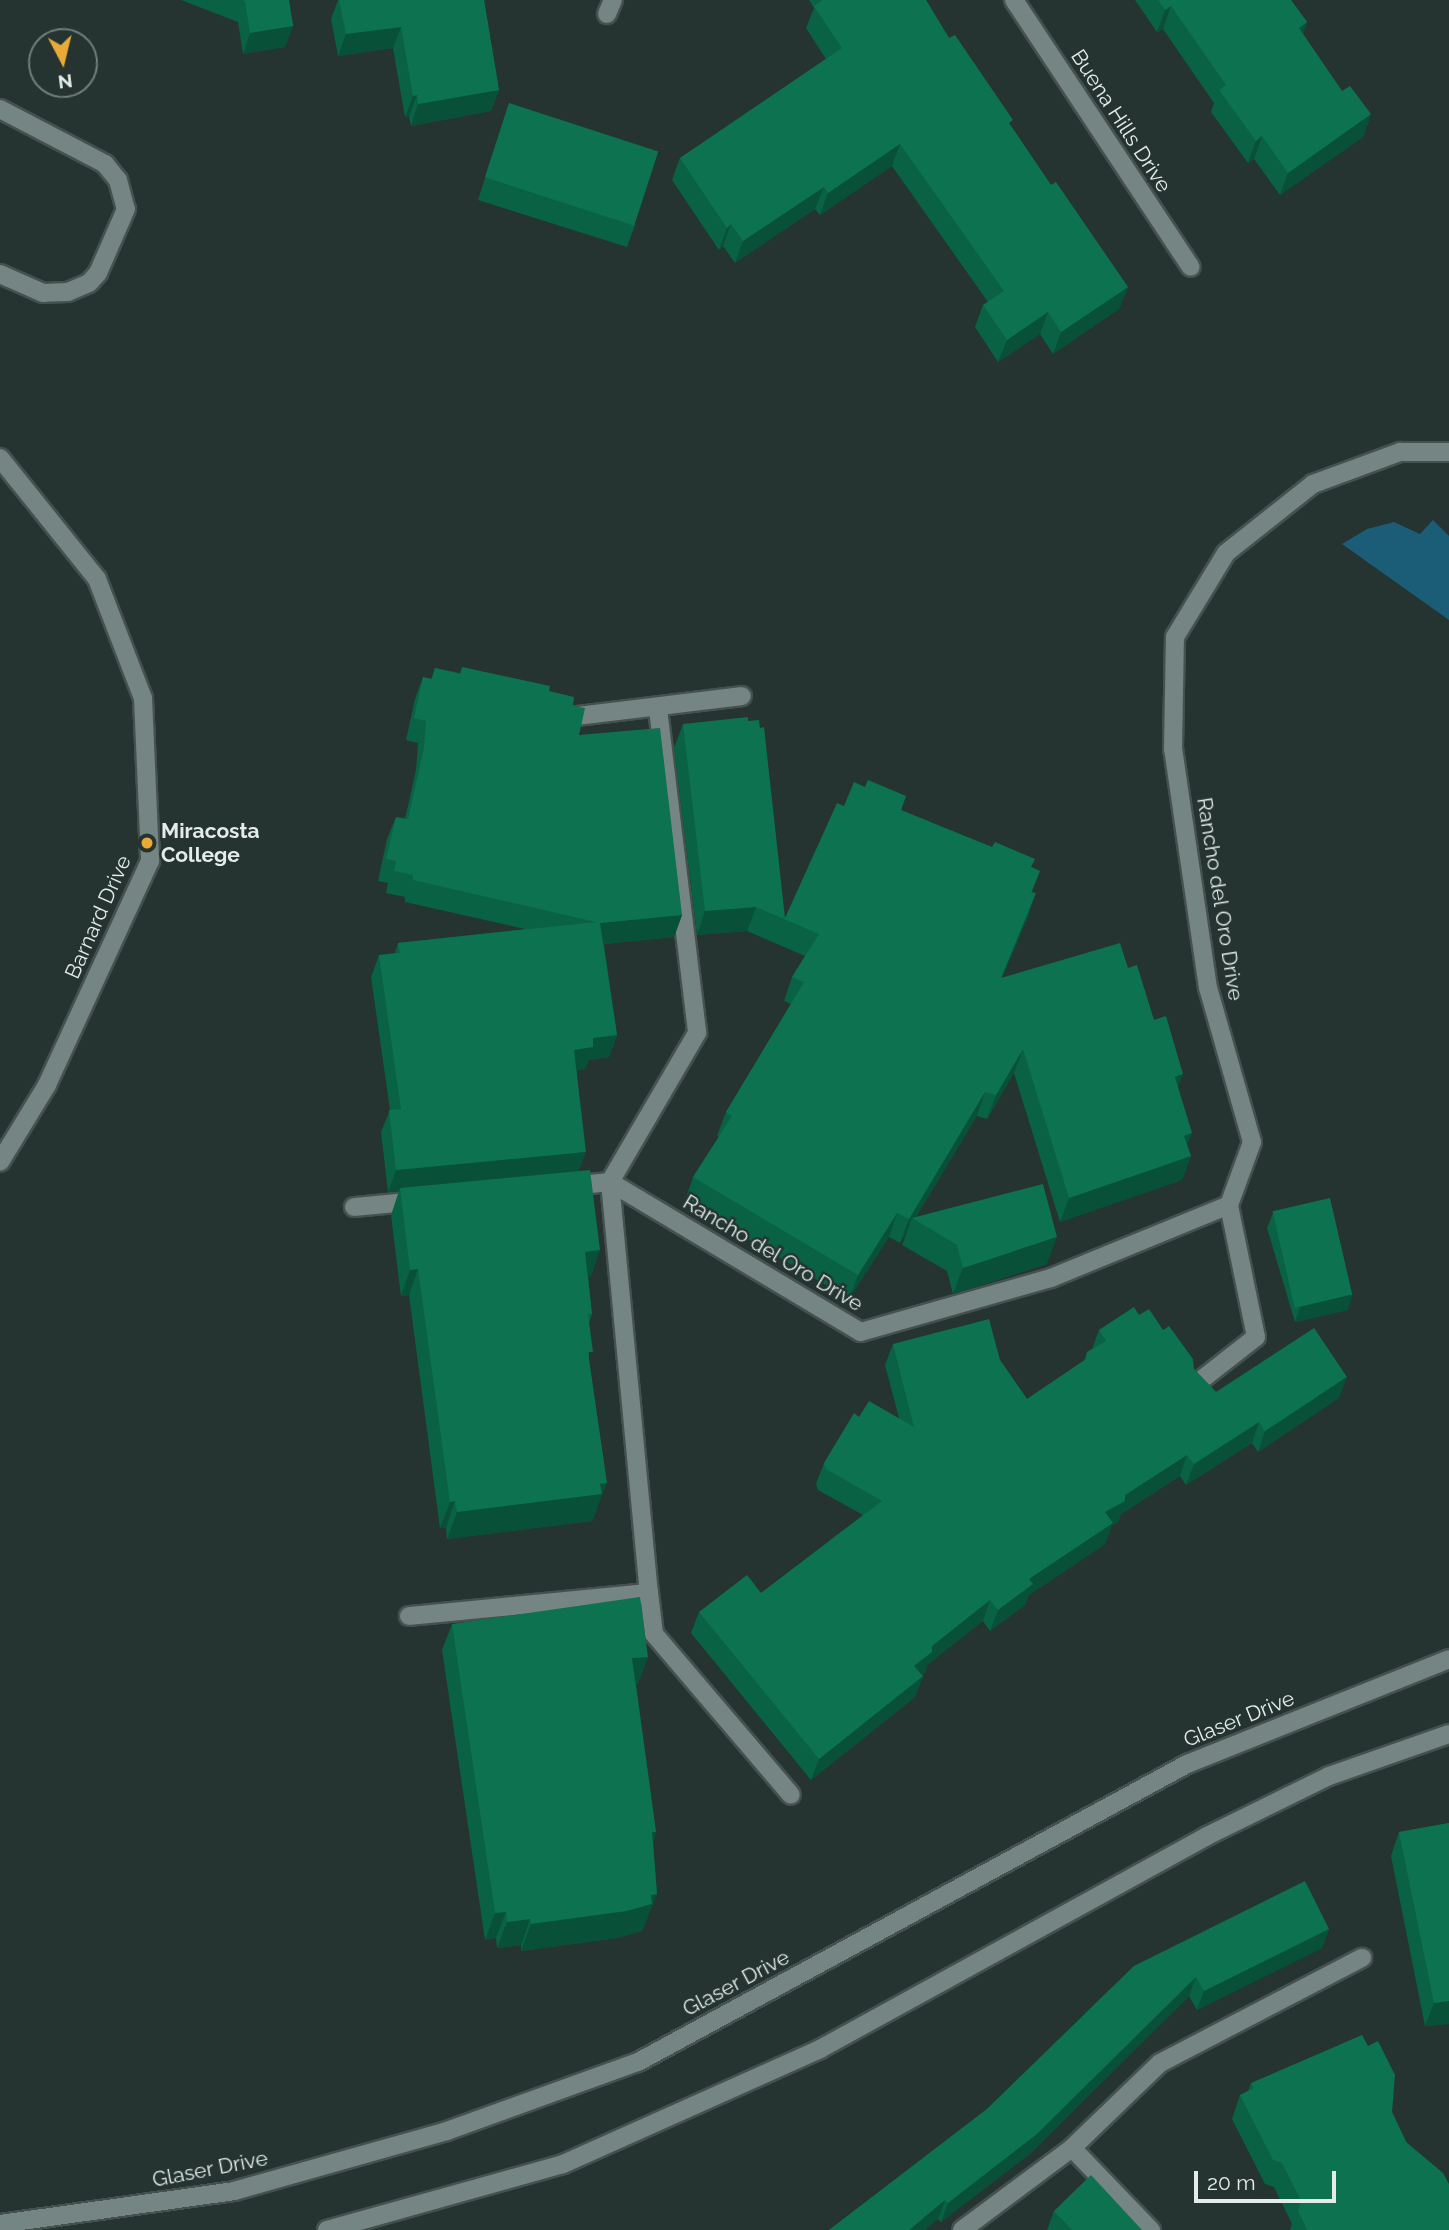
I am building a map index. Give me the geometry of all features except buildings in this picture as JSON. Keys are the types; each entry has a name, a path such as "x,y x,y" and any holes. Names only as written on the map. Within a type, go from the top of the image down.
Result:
{"street":[{"name":"Buena Hills Drive","path":"1014,0 1191,267"},
{"path":"0,109 105,164 118,180 126,209 98,273 89,284 68,292 43,293 0,274"},
{"name":"Rancho del Oro Drive","path":"610,1182 861,1332 1051,1278 1229,1205 1252,1142 1208,988 1173,749 1175,637 1226,553 1314,484 1401,452 1449,452"},
{"name":"Barnard Drive","path":"0,458 97,579 143,698 150,861 47,1085 0,1162"},
{"path":"578,716 658,709 742,696"},
{"path":"658,709 697,1033 610,1182 654,1634 791,1795"},
{"path":"556,1188 610,1182"},
{"path":"354,1208 435,1200"},
{"path":"1196,1384 1256,1337 1229,1205"},
{"path":"409,1616 649,1593"},
{"name":"Glaser Drive","path":"0,2224 234,2191 447,2131 638,2062 1187,1764 1449,1659"},
{"path":"327,2230 564,2164 820,2049 1207,1836 1329,1776 1449,1734"},
{"path":"962,2230 1072,2148 1160,2063 1362,1958"},
{"path":"1072,2148 1151,2230"}],"water":[{"path":"1433,520 1449,536 1449,620 1342,544 1367,529 1394,522 1420,534"}],"place":[{"name":"Miracosta College","path":"147,843"}]}
